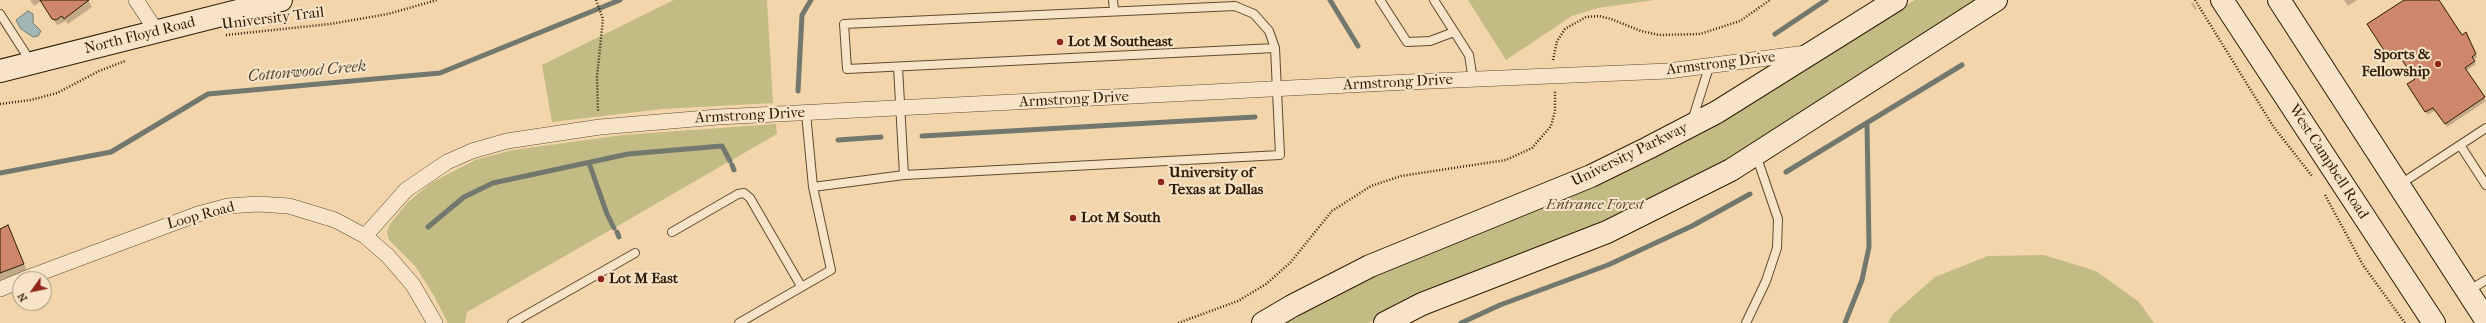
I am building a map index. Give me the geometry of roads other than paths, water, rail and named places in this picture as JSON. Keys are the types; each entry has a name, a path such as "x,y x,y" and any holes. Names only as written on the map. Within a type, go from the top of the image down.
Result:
{"street":[{"path":"136,0 157,32"},
{"name":"North Floyd Road","path":"0,71 280,0"},
{"name":"University Parkway","path":"1263,323 1292,306 1370,266 1591,176 1690,126 1816,52 1896,0"},
{"path":"1385,323 1422,304 1632,221 1731,170 1996,0"},
{"name":"West Campbell Road","path":"2222,0 2434,323"},
{"path":"2279,0 2486,320"},
{"name":"Armstrong Drive","path":"365,236 406,190 447,162 472,151 507,141 600,128 718,117 1668,71 1710,67 1816,52"},
{"name":"Loop Road","path":"45,271 175,222 228,206 258,204 289,206 334,220 365,236 388,256 413,285 435,323"},
{"path":"0,289 12,284"}],"lane":[{"path":"1113,0 1114,10"},
{"path":"1380,0 1406,42 1430,40 1454,32"},
{"path":"1434,0 1469,55 1473,80"},
{"path":"813,187 904,175 1280,155 1275,48 1269,31 1254,14 1235,6 1114,10 844,24 847,69 1275,48"},
{"path":"0,14 32,63"},
{"path":"898,67 904,175"},
{"path":"1690,126 1710,67"},
{"path":"739,323 831,270 813,187 806,113"},
{"path":"2398,186 2486,128"},
{"path":"2460,146 2486,185"},
{"path":"1746,323 1766,282 1777,248 1778,219 1755,154"},
{"path":"672,232 738,194 744,193 750,198 801,286"},
{"path":"512,323 635,253"},
{"path":"2467,292 2486,280"}],"waterway":[{"name":"Cottonwood Creek","path":"0,173 111,152 208,94 440,73 620,0"},
{"path":"798,91 802,15 811,0"},
{"path":"1330,0 1358,46"},
{"path":"1775,34 1826,0"},
{"path":"1786,172 1962,65"},
{"path":"922,136 1255,117"},
{"path":"1845,323 1862,280 1869,247 1867,123"},
{"path":"838,140 881,137"},
{"path":"428,227 464,197 493,183 628,154 722,146 730,161"},
{"path":"589,163 607,214 614,228"},
{"path":"732,165 734,170"},
{"path":"1461,323 1500,305 1608,265 1692,226 1750,194"},
{"path":"617,232 619,237"}],"place":[{"name":"Lot M Southeast","path":"1060,42"},
{"name":"Sports & Fellowship","path":"2438,64"},
{"name":"University of Texas at Dallas","path":"1161,182"},
{"name":"Lot M South","path":"1073,218"},
{"name":"Lot M East","path":"601,279"}],"park label":[{"name":"Entrance Forest","path":"1595,205"}]}
